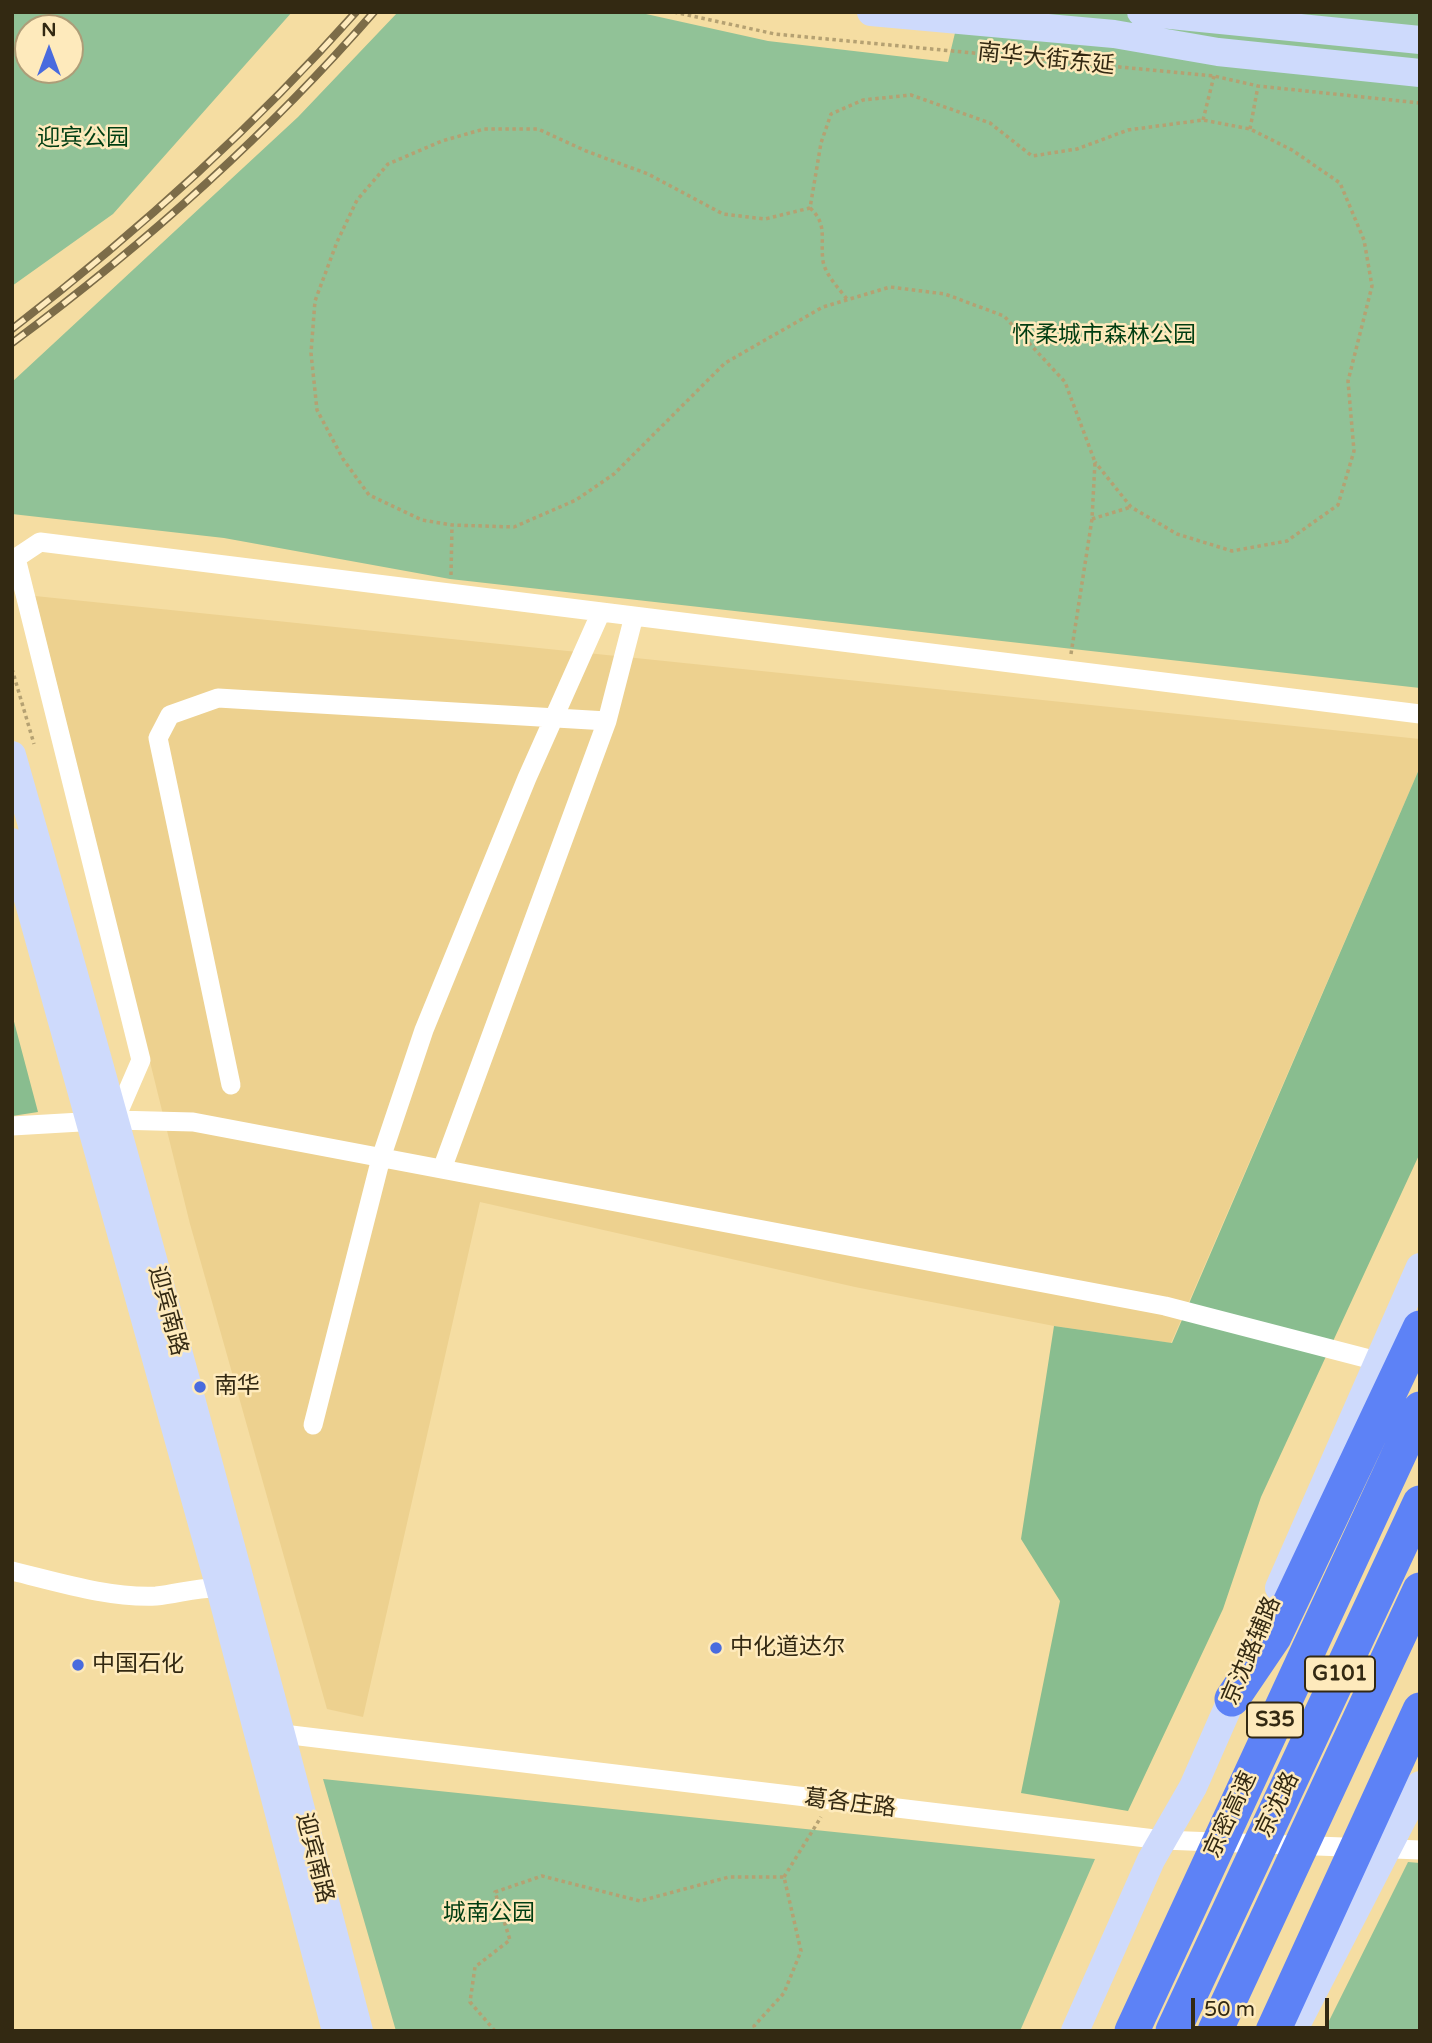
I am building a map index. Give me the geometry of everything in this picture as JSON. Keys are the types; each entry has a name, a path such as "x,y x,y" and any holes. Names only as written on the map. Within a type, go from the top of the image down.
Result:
{"highway":[{"path":"1232,1699 1274,1637 1420,1328"},
{"name":"京密高速","path":"1132,2031 1420,1409"},
{"name":"京沈路","path":"1173,2031 1420,1503"},
{"path":"1303,1572 1322,1712"},
{"name":"京沈路","path":"1215,2031 1420,1590"},
{"path":"1330,1787 1381,1726 1420,1690"},
{"path":"1273,2031 1420,1710"}],"main road":[{"name":"南华大街东延","path":"871,12 1114,34 1218,52 1420,73"},
{"path":"1141,12 1420,40"},
{"name":"迎宾南路","path":"12,755 220,1588 336,2031"},
{"name":"迎宾南路","path":"12,842 103,1121 282,1734 359,2031"},
{"name":"京沈路辅路","path":"1075,2031 1163,1840 1193,1787 1420,1267"},
{"path":"1293,2031 1420,1784"}],"street":[{"path":"103,1121 141,1060 16,558 40,541 1420,714"},
{"path":"313,1425 381,1158 424,1030 554,716 601,612"},
{"path":"442,1170 607,721 634,616"},
{"path":"231,1085 158,738 170,715 218,698 607,721"},
{"path":"12,1126 103,1121 193,1122 1165,1306 1377,1362"},
{"path":"12,1571 105,1592 156,1596 201,1587 220,1588"},
{"name":"葛各庄路","path":"282,1734 1163,1840 1420,1850"}],"path":[{"name":"南华大街东延","path":"674,12 775,34 1214,76 1258,86 1420,103"},
{"path":"1203,120 1214,76"},
{"path":"1250,129 1258,86"},
{"path":"911,95 990,123 1032,156 1077,149 1128,130 1203,120 1250,129 1292,150 1340,183 1364,240 1372,286 1348,381 1354,451 1338,505 1287,541 1232,551 1177,534 1131,507 1095,462 1065,382 1004,316 945,294 890,287 823,307 725,363 614,474 576,500 514,527 452,525 422,520 369,495 343,459 317,410 311,353 315,300 337,242 357,200 388,164 442,141 484,129 538,129 586,151 648,174 723,214 765,219 810,208 821,143 831,114 863,100 911,95"},
{"path":"810,208 820,217 824,233 823,262 848,299"},
{"path":"1065,670 1073,648 1093,519 1095,462"},
{"path":"1093,519 1131,507"},
{"path":"451,593 452,525"},
{"path":"756,2031 754,2026 784,1993 801,1951 784,1877 816,1830 828,1801"},
{"path":"495,2031 470,2002 475,1967 510,1940 495,1892 542,1877 640,1901 729,1877 784,1877"}],"shaded area":[{"path":"35,596 1420,739 1420,767 1171,1343 1054,1326 855,1287 480,1202 363,1717 327,1709 190,1224"}],"green space":[{"name":"迎宾公园","path":"12,12 292,12 113,214 12,286"},
{"name":"怀柔城市森林公园","path":"398,12 637,12 768,41 948,62 960,12 1420,12 1420,688 450,579 224,538 12,514 12,382 298,117"},
{"path":"1420,767 1420,1153 1261,1497 1223,1609 1128,1811 1021,1793 1060,1601 1021,1539 1054,1326 1172,1343"},
{"path":"12,1014 38,1112 12,1116"},
{"name":"城南公园","path":"323,1779 1095,1859 1020,2031 396,2031"},
{"path":"1408,1862 1420,1863 1420,2031 1324,2031"}],"railway":[{"path":"12,329 192,178 276,97 356,12"},
{"path":"12,343 109,267 202,187 290,102 374,12"}],"place":[{"name":"南华","path":"200,1387"},
{"name":"中化道达尔","path":"716,1648"},
{"name":"中国石化","path":"78,1665"}]}
